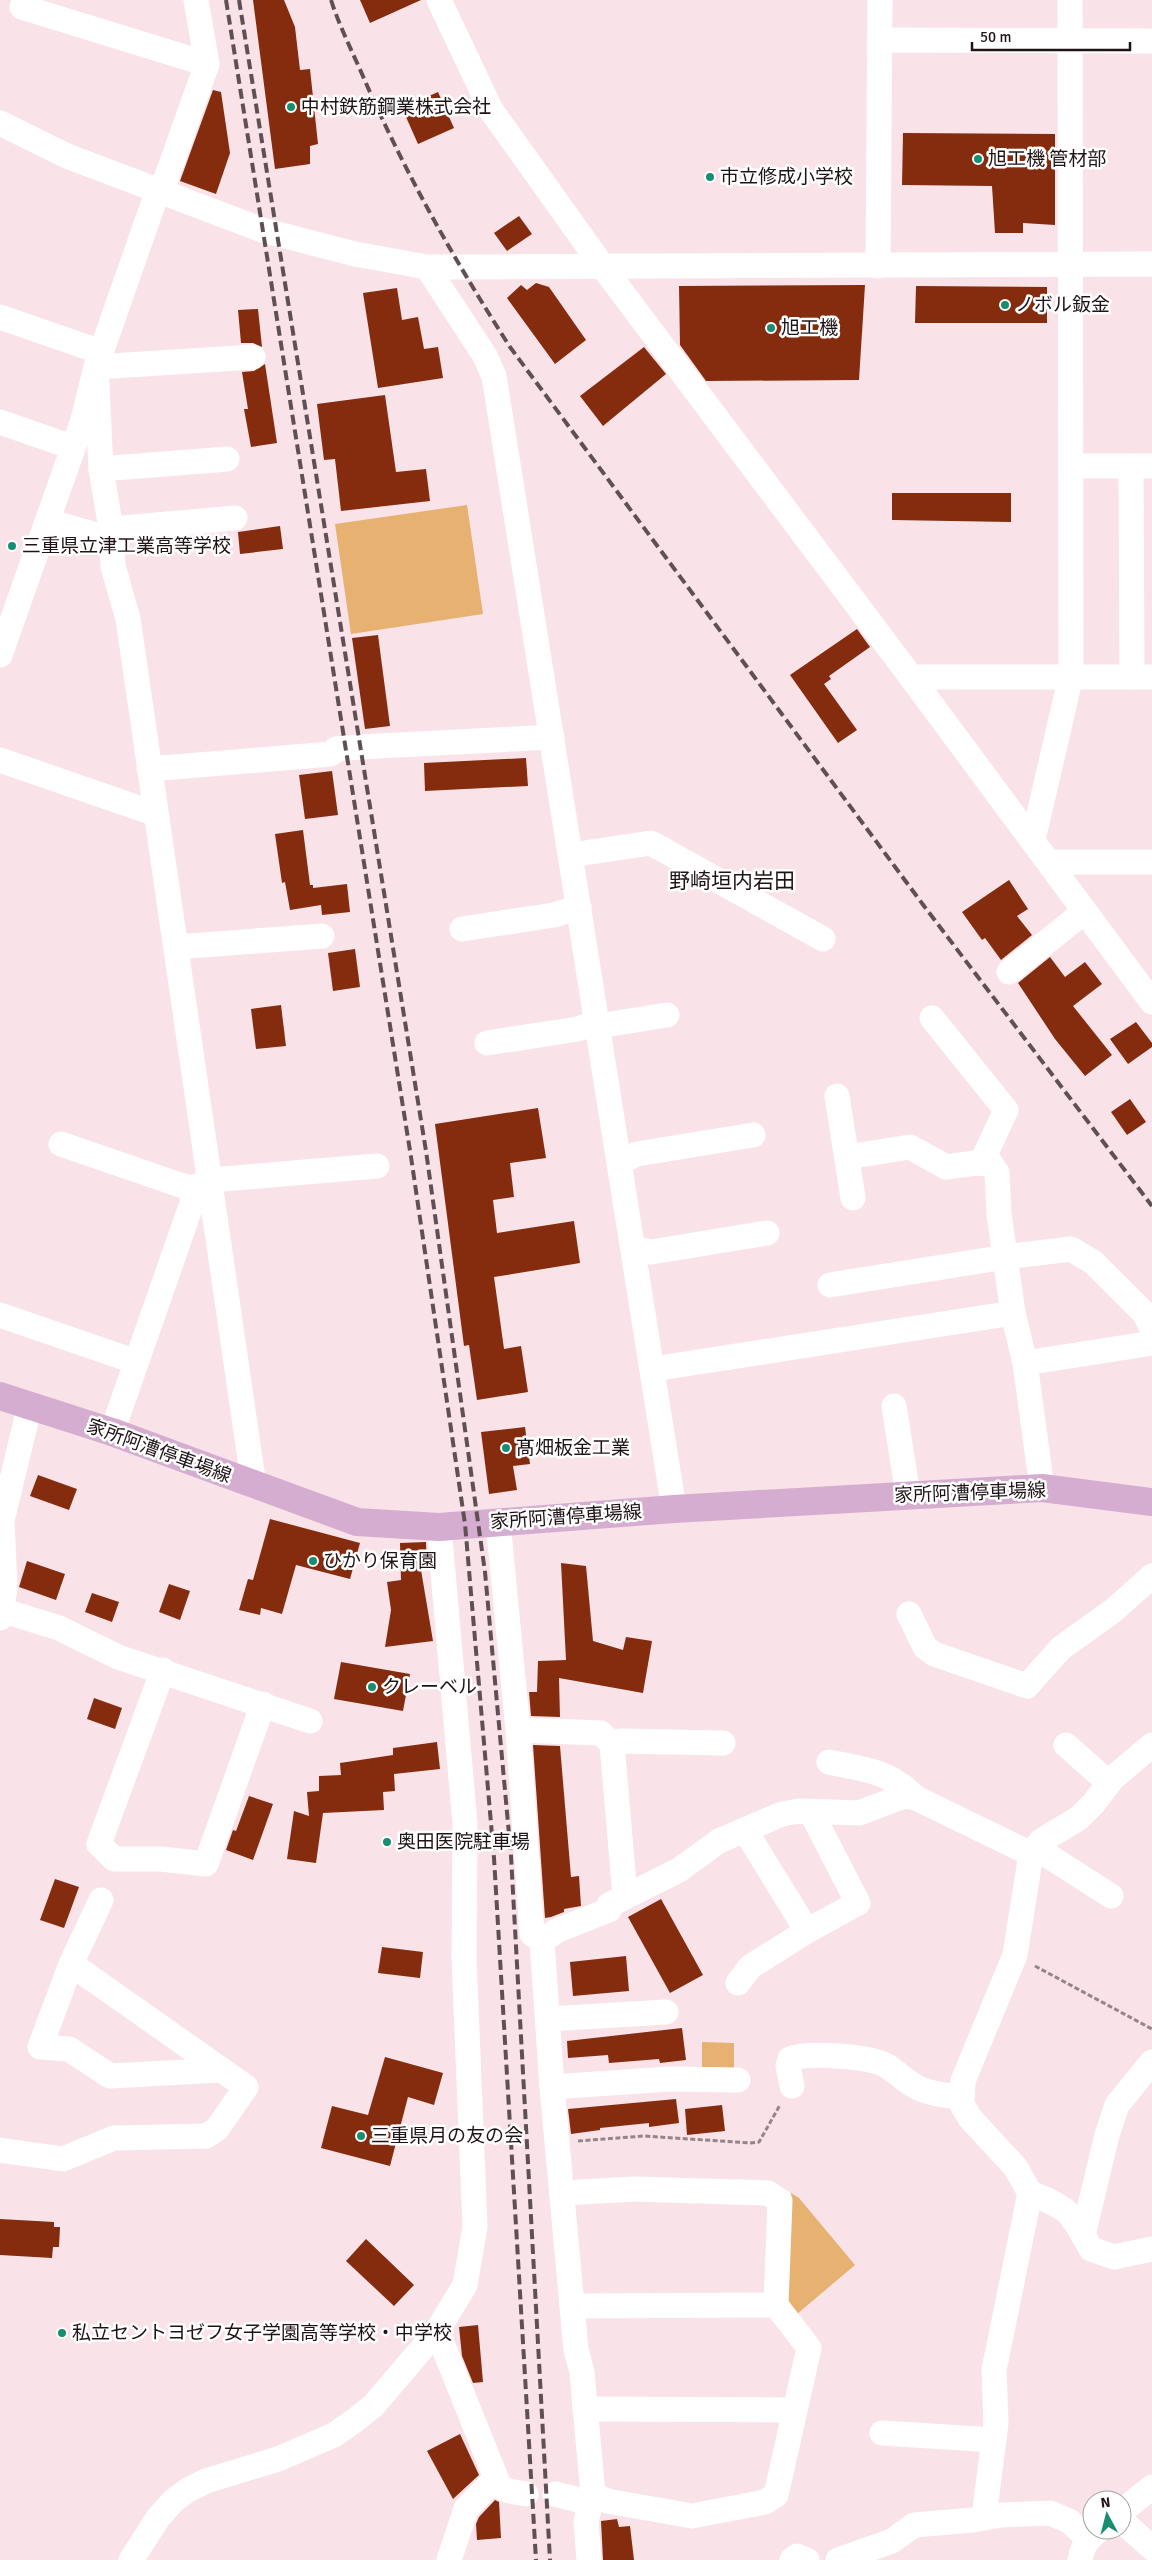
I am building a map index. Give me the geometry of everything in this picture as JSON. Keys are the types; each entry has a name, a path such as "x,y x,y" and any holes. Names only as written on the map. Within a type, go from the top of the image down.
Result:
{"main road":[{"name":"家所阿漕停車場線","path":"0,1396 112,1432 254,1486 357,1522 439,1527 674,1509 1042,1488 1152,1502"}],"street":[{"path":"0,655 83,420 98,359 158,190 166,179 207,64 196,0"},
{"path":"439,0 491,110 602,267 1033,840 1084,912 1152,1002"},
{"path":"878,266 880,0"},
{"path":"1033,840 1071,676 1070,0"},
{"path":"22,6 207,64"},
{"path":"880,40 1152,41"},
{"path":"0,123 67,156 262,230 355,254 427,267 1152,264"},
{"path":"427,267 486,356 494,376 674,1509"},
{"path":"0,317 98,359 252,357"},
{"path":"98,359 101,469 111,534 113,566 128,619 176,947 203,1184 254,1486"},
{"path":"0,422 72,447"},
{"path":"101,469 228,459"},
{"path":"911,677 1142,677 1142,466 1071,466"},
{"path":"46,521 111,534 235,518"},
{"path":"149,768 331,754 336,750 360,746 404,746 552,737"},
{"path":"0,760 156,814"},
{"path":"571,855 651,843 823,939"},
{"path":"1049,862 1152,862"},
{"path":"462,929 554,914 579,907"},
{"path":"1008,972 1084,912"},
{"path":"176,947 322,936"},
{"path":"487,1043 578,1029 598,1024 667,1015"},
{"path":"932,1018 1013,1116 985,1155 996,1173 999,1214 1013,1313 1025,1363 1042,1488"},
{"path":"837,1096 853,1198"},
{"path":"620,1162 637,1154 753,1135"},
{"path":"61,1144 186,1187 377,1166"},
{"path":"847,1157 910,1147 946,1167 976,1163 991,1164"},
{"path":"112,1432 191,1206 203,1184"},
{"path":"634,1249 651,1252 767,1232"},
{"path":"830,1285 1005,1257 1071,1249 1083,1255 1145,1314 1152,1329"},
{"path":"653,1369 1013,1313"},
{"path":"0,1315 124,1358 137,1360"},
{"path":"1025,1363 1152,1343"},
{"path":"30,1405 2,1520 5,1588 1,1614 59,1628 118,1657 163,1670 310,1720"},
{"path":"894,1406 908,1495"},
{"path":"498,1522 518,1730 532,1934 542,1940"},
{"path":"131,2560 158,2518 173,2501 188,2490 206,2481 278,2459 334,2435 373,2406 437,2331 465,2285 475,2227 464,1958 466,1824 439,1527"},
{"path":"908,1614 924,1647 934,1654 1027,1686 1061,1648 1114,1610 1152,1576"},
{"path":"163,1670 99,1844 114,1859 161,1858 206,1864 263,1704"},
{"path":"518,1730 601,1733 612,1744 625,1896"},
{"path":"612,1744 620,1741 723,1744"},
{"path":"1066,1745 1109,1783"},
{"path":"1152,1745 1109,1783 1094,1804 1079,1818 1050,1835 1033,1851 1015,1955 963,2081 961,2097 962,2106 970,2118 1016,2168 1030,2193 1060,2205 1075,2219 1091,2249 1114,2257 1152,2249"},
{"path":"829,1762 884,1774 896,1780 916,1798"},
{"path":"542,1940 556,1931 609,1910 609,1905 679,1870 719,1841 782,1814 859,1812 904,1796 916,1798 1033,1851 1111,1896"},
{"path":"738,1983 750,1968 807,1930 858,1902 811,1812"},
{"path":"745,1830 807,1930"},
{"path":"101,1900 71,1964 40,2046 69,2049 110,2076 222,2070"},
{"path":"542,1940 552,2088 572,2306 585,2409 592,2499 586,2521 588,2560"},
{"path":"0,2150 63,2159 114,2138 206,2136 217,2129 246,2087 71,1964"},
{"path":"548,2019 666,2012"},
{"path":"792,2086 788,2066 790,2059 803,2054 872,2060 886,2065 914,2086 938,2094 961,2097"},
{"path":"1083,2235 1107,2135 1117,2106 1152,2062"},
{"path":"552,2088 669,2079 738,2080"},
{"path":"555,2494 692,2516 765,2502 776,2495 809,2348 776,2305 780,2201 768,2193 635,2189 563,2193"},
{"path":"984,2517 996,2423 994,2370 1030,2193"},
{"path":"572,2306 776,2305"},
{"path":"437,2331 496,2478 466,2509 449,2560"},
{"path":"585,2409 795,2410"},
{"path":"882,2433 994,2440"},
{"path":"492,2483 509,2491 526,2494"},
{"path":"1132,2504 1150,2491"},
{"path":"838,2560 892,2541 914,2525 973,2520 984,2517 1050,2513 1069,2521 1089,2543"},
{"path":"1132,2530 1152,2548"}],"path":[{"path":"1015,1955 1152,2029"},
{"path":"558,2143 644,2136 759,2142 792,2086"}],"shaded area":[{"path":"467,505 483,614 351,634 335,524"},
{"path":"702,2042 734,2043 734,2070 702,2069"},
{"path":"791,2193 799,2198 855,2265 797,2314 787,2302"}],"building":[{"name":"中村鉄筋鋼業株式会社","path":"253,0 284,0 295,27 300,70 310,69 318,144 310,146 310,164 275,169"},
{"path":"360,0 421,0 370,23"},
{"path":"213,90 221,92 230,153 216,194 180,181"},
{"path":"438,92 454,128 418,144 402,108"},
{"name":"旭工機 管材部","path":"903,133 1055,134 1055,225 1023,223 1023,233 995,233 992,186 902,185"},
{"path":"519,216 532,234 507,251 494,233"},
{"path":"536,283 549,287 586,340 555,364 507,298 521,285 527,290"},
{"name":"旭工機","path":"865,285 859,380 706,381 680,345 679,286"},
{"name":"ノボル鈑金","path":"916,286 1047,287 1047,323 915,323"},
{"path":"397,288 402,320 418,317 424,349 438,347 443,378 378,388 363,293"},
{"path":"258,309 262,347 253,343 241,343 238,310"},
{"path":"644,347 666,374 603,426 580,396"},
{"path":"265,364 277,443 251,447 244,409 248,409 242,372 254,371"},
{"path":"385,395 396,472 426,469 430,501 341,511 335,459 324,460 317,404"},
{"path":"892,493 1011,493 1011,522 892,520"},
{"path":"280,526 283,549 240,554 238,532"},
{"path":"857,629 870,647 829,676 831,679 824,684 857,730 838,743 790,675"},
{"path":"378,635 390,726 365,729 352,638"},
{"path":"526,758 528,786 425,791 424,763"},
{"path":"332,771 338,815 305,819 299,775"},
{"path":"303,830 310,885 313,885 313,888 347,884 350,912 322,915 321,905 290,910 285,882 282,883 275,834"},
{"path":"1009,880 1028,909 1017,916 1032,935 1001,960 985,938 982,940 962,912"},
{"path":"355,949 360,987 333,991 328,953"},
{"path":"1050,957 1065,977 1085,962 1102,984 1073,1006 1112,1055 1085,1076 1055,1039 1018,983"},
{"path":"281,1005 286,1046 256,1049 251,1009"},
{"path":"1136,1022 1152,1043 1152,1047 1128,1064 1110,1039"},
{"path":"1130,1099 1146,1122 1127,1135 1111,1112"},
{"path":"538,1108 546,1158 510,1163 514,1197 493,1200 497,1233 574,1221 580,1263 494,1277 504,1349 521,1346 528,1392 477,1400 469,1345 464,1346 435,1124"},
{"name":"髙畑板金工業","path":"525,1427 530,1464 513,1466 517,1490 489,1494 481,1432"},
{"path":"38,1475 77,1489 69,1510 30,1496"},
{"path":"270,1519 360,1543 350,1579 296,1565 282,1614 261,1608 260,1615 239,1610 248,1579 253,1580"},
{"path":"426,1542 427,1570 421,1570 433,1641 385,1647 391,1610 387,1582 401,1580 400,1543"},
{"path":"27,1561 65,1574 56,1600 19,1587"},
{"path":"561,1563 586,1566 593,1641 623,1650 626,1637 652,1641 643,1693 559,1678 560,1717 531,1716 529,1692 537,1692 538,1661 566,1660"},
{"path":"169,1584 190,1591 180,1620 159,1612"},
{"path":"92,1593 119,1602 112,1622 85,1612"},
{"name":"クレーベル","path":"341,1662 410,1674 403,1711 334,1699"},
{"path":"94,1698 122,1708 115,1729 87,1719"},
{"path":"437,1742 440,1769 394,1774 395,1791 383,1792 384,1810 323,1813 316,1863 287,1859 294,1811 309,1816 307,1792 319,1791 319,1776 341,1775 340,1763 393,1755 393,1748"},
{"path":"533,1745 560,1746 571,1877 579,1876 581,1906 564,1909 564,1912 545,1918"},
{"path":"249,1796 273,1804 253,1860 226,1850 233,1830 236,1831"},
{"path":"55,1879 79,1887 64,1928 40,1920"},
{"path":"661,1899 703,1975 670,1993 628,1917"},
{"path":"382,1947 423,1952 420,1978 378,1973"},
{"path":"626,1956 629,1991 573,1996 570,1962"},
{"path":"682,2028 686,2060 660,2063 659,2059 609,2063 608,2055 568,2058 567,2041"},
{"path":"385,2057 443,2073 434,2105 408,2097 390,2166 321,2148 332,2106 368,2115"},
{"path":"676,2099 679,2123 649,2127 649,2123 600,2128 600,2130 571,2134 568,2109"},
{"path":"722,2105 725,2131 687,2135 685,2109"},
{"path":"0,2219 54,2222 54,2227 60,2227 59,2247 53,2247 52,2258 0,2255"},
{"path":"366,2239 414,2285 394,2306 346,2261"},
{"path":"478,2325 483,2382 473,2383 462,2356 459,2327"},
{"path":"460,2434 479,2475 453,2499 427,2451"},
{"path":"495,2500 499,2502 501,2538 477,2540 476,2524 479,2517"},
{"path":"617,2519 619,2527 630,2526 634,2560 603,2560 601,2521"}],"railway":[{"path":"226,0 411,1157 465,1524 494,1858 536,2560"},
{"path":"239,0 426,1151 485,1572 511,1856 550,2560"},
{"path":"331,0 341,28 412,180 449,247 510,347 924,906 1152,1206"}],"place":[{"name":"中村鉄筋鋼業株式会社","path":"291,107"},
{"name":"旭工機 管材部","path":"978,159"},
{"name":"市立修成小学校","path":"710,177"},
{"name":"ノボル鈑金","path":"1005,305"},
{"name":"旭工機","path":"771,328"},
{"name":"三重県立津工業高等学校","path":"12,546"},
{"name":"髙畑板金工業","path":"506,1448"},
{"name":"ひかり保育園","path":"313,1561"},
{"name":"クレーベル","path":"372,1687"},
{"name":"奥田医院駐車場","path":"387,1842"},
{"name":"三重県月の友の会","path":"361,2136"},
{"name":"私立セントヨゼフ女子学園高等学校・中学校","path":"62,2333"}],"district":[{"name":"野崎垣内岩田","path":"732,881"}]}
